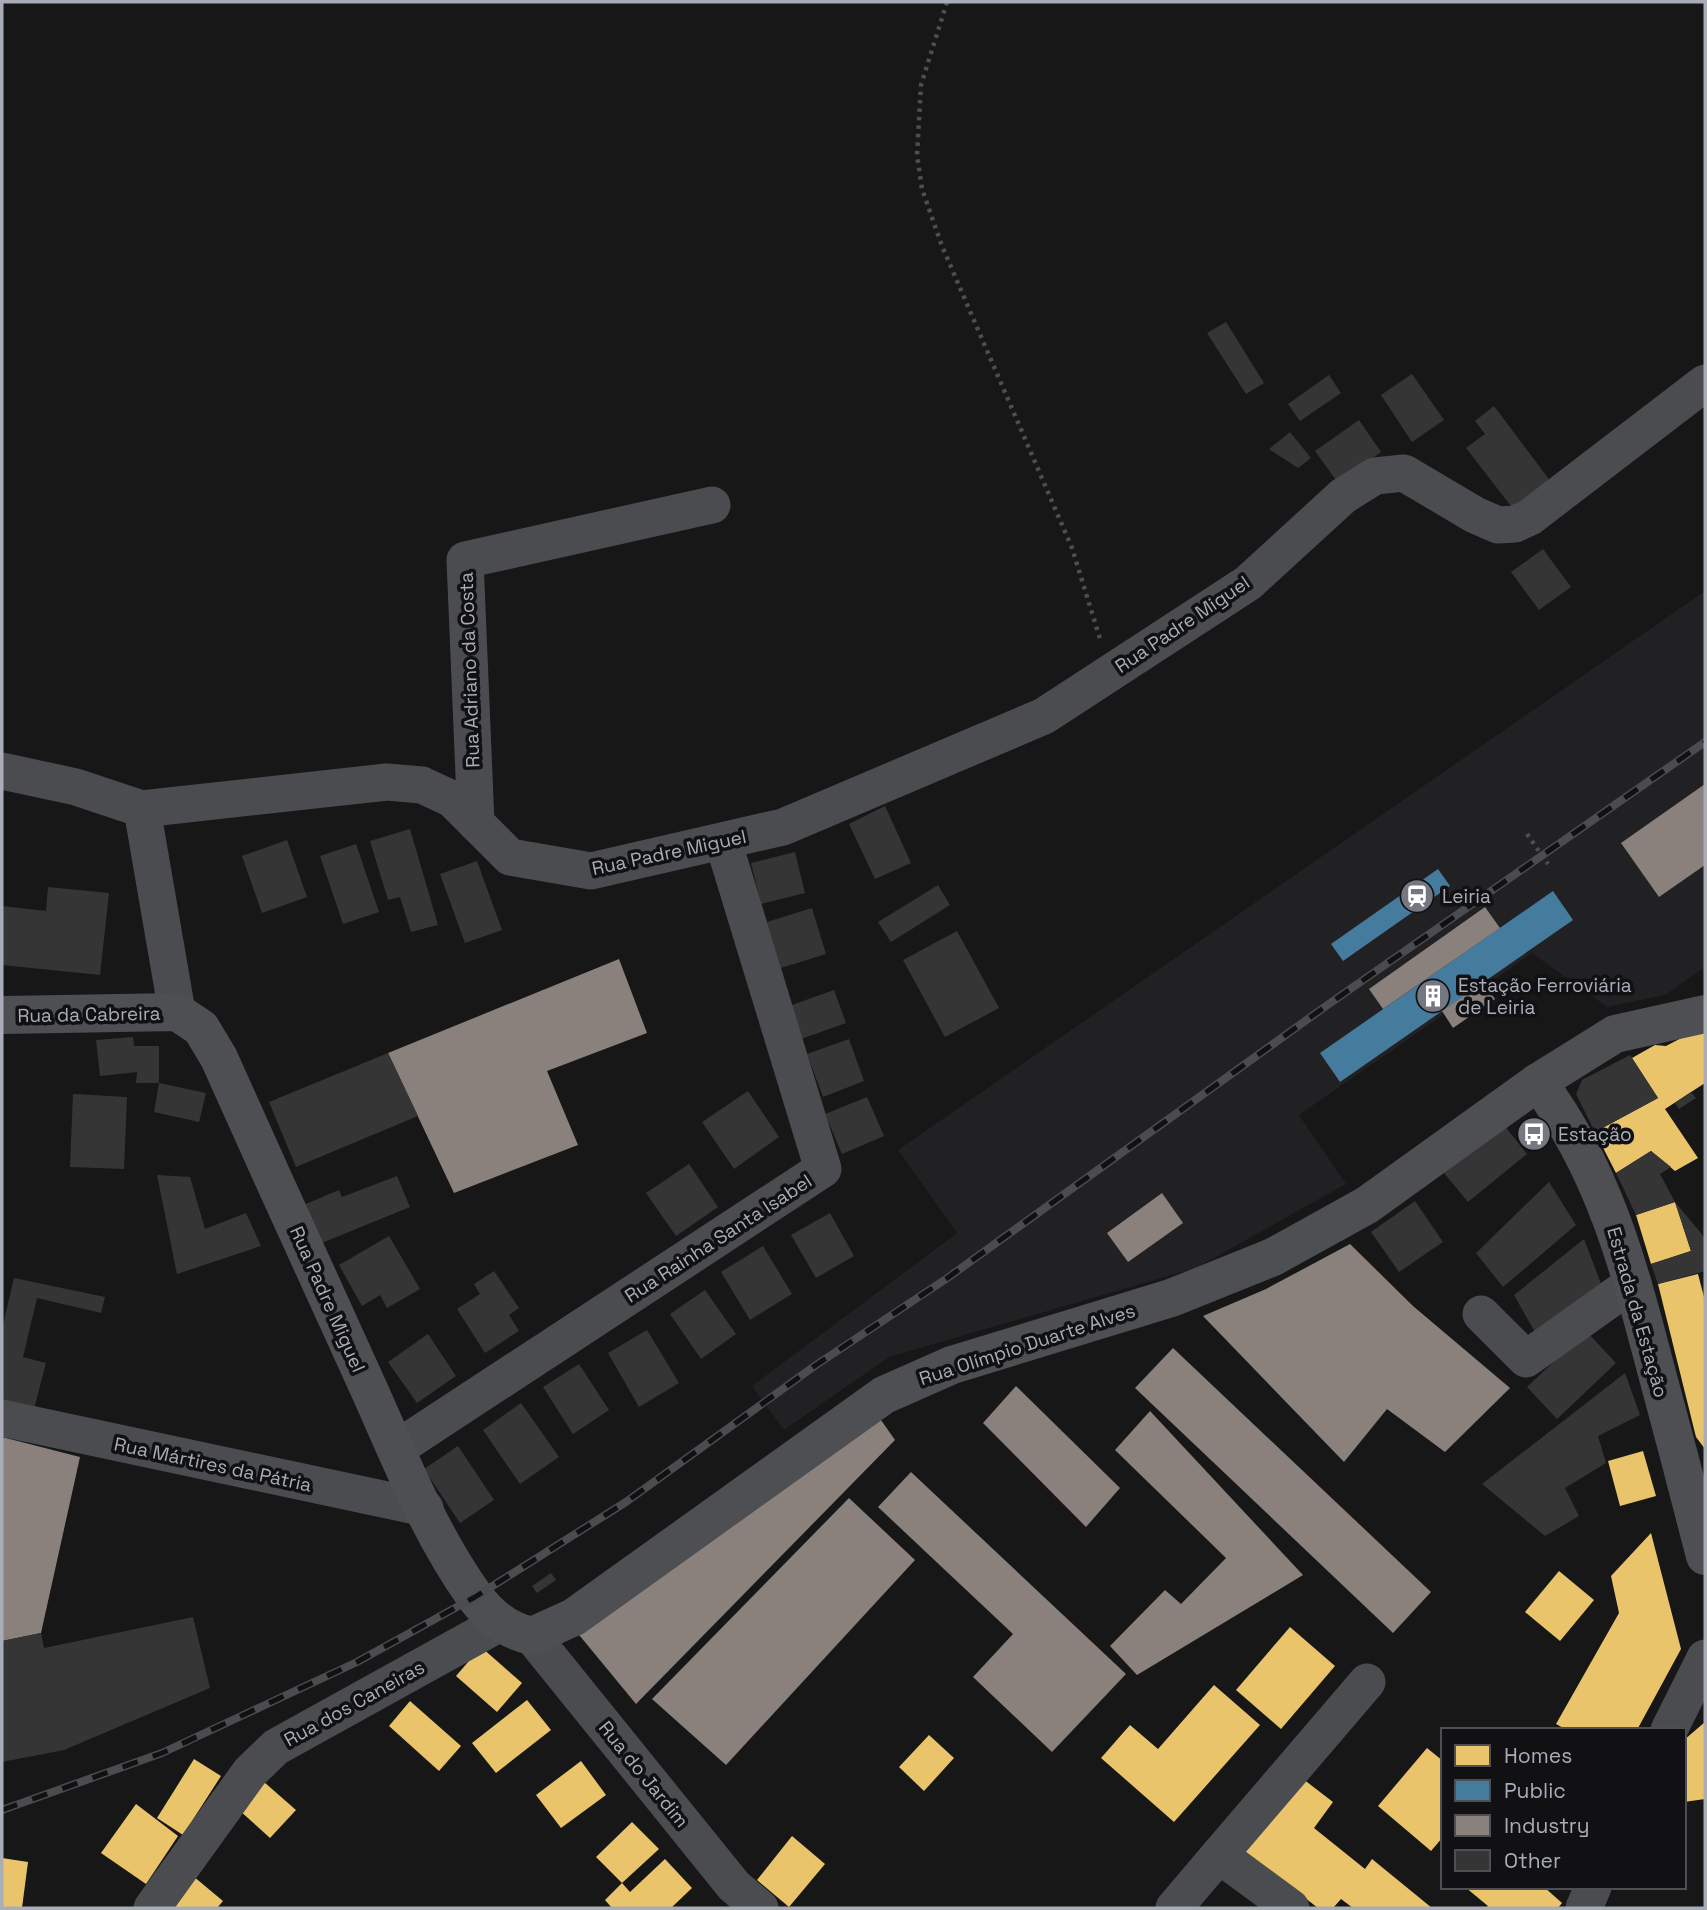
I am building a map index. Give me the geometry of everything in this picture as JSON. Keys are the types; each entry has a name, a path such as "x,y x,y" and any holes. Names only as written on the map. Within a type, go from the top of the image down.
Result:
{"main road":[{"name":"Rua da Cabreira","path":"2,1015 177,1012"},
{"name":"Rua Padre Miguel","path":"177,1012 201,1028 219,1058 396,1449 468,1587 516,1629"},
{"name":"Rua Olímpio Duarte Alves","path":"516,1629 574,1617 884,1395 952,1365 1171,1298 1273,1257 1367,1205 1538,1082 1615,1034 1705,1014"},
{"name":"Estrada da Estação","path":"1538,1082 1563,1116 1591,1166 1633,1283 1699,1505 1705,1556"}],"street":[{"name":"Rua Padre Miguel","path":"142,809 387,782 422,785 452,799 510,857 592,871 783,827 1044,716 1248,583 1343,496 1375,475 1404,473 1475,515 1498,525 1515,524 1530,517 1705,383"},
{"name":"Rua Adriano da Costa","path":"476,823 465,560 712,505"},
{"path":"2,771 76,786 142,809 177,1012"},
{"name":"Rua Rainha Santa Isabel","path":"396,1449 823,1169 723,841"},
{"path":"1481,1314 1526,1359 1633,1283"},
{"name":"Rua Mártires da Pátria","path":"2,1418 425,1508"},
{"name":"Rua do Jardim","path":"516,1629 735,1901"},
{"name":"Rua dos Caneiras","path":"152,1908 250,1772 276,1747 516,1629"},
{"path":"1670,1728 1705,1658"},
{"path":"1174,1908 1367,1682"},
{"path":"1219,1855 1291,1908"},
{"path":"1584,1908 1592,1889"}],"path":[{"path":"947,2 921,85 917,155 922,189 942,246 1072,548 1110,673"},
{"path":"1527,834 1548,864"}],"shaded area":[{"path":"1705,591 1705,967 1665,995 1607,1007 1532,953 1299,1115 1346,1184 1196,1268 889,1357 784,1430 752,1386 957,1233 898,1150"}],"building: Homes":[{"path":"1705,1032 1705,1083 1665,1109 1698,1158 1675,1171 1651,1151 1616,1173 1595,1132 1658,1098 1632,1058 1655,1045 1666,1046 1687,1035"},
{"path":"1675,1202 1691,1251 1651,1264 1636,1215"},
{"path":"1698,1274 1705,1301 1705,1449 1696,1437 1658,1284"},
{"path":"1643,1451 1656,1496 1620,1506 1608,1461"},
{"path":"1651,1533 1681,1649 1638,1728 1563,1728 1556,1724 1619,1613 1611,1576"},
{"path":"1559,1571 1594,1600 1560,1641 1525,1612"},
{"path":"1290,1627 1335,1666 1281,1729 1236,1690"},
{"path":"481,1647 522,1683 497,1712 456,1676"},
{"path":"1214,1685 1260,1725 1174,1822 1101,1758 1130,1725 1158,1749"},
{"path":"527,1700 551,1730 496,1773 472,1743"},
{"path":"410,1701 461,1746 439,1771 389,1726"},
{"path":"1705,1722 1705,1799 1686,1802 1686,1738"},
{"path":"929,1735 954,1758 924,1791 899,1767"},
{"path":"1427,1748 1441,1759 1441,1839 1431,1851 1378,1806"},
{"path":"194,1759 221,1776 183,1835 157,1818"},
{"path":"581,1761 606,1795 561,1828 536,1795"},
{"path":"1294,1772 1333,1802 1314,1828 1365,1869 1372,1859 1432,1908 1353,1908 1341,1899 1333,1908 1318,1908 1238,1846"},
{"path":"264,1782 296,1810 270,1838 239,1810"},
{"path":"136,1804 178,1836 146,1884 101,1853"},
{"path":"632,1822 659,1849 622,1883 596,1857"},
{"path":"792,1836 825,1864 789,1907 757,1880"},
{"path":"2,1858 28,1862 22,1908 2,1908"},
{"path":"665,1859 692,1888 671,1908 612,1908 605,1900 622,1883 630,1892"},
{"path":"193,1876 223,1901 217,1908 165,1908"},
{"path":"1467,1889 1546,1889 1562,1903 1558,1908 1486,1908 1488,1906"}],"building: Public":[{"path":"1438,869 1450,886 1343,961 1331,944"},
{"name":"Estação Ferroviária de Leiria","path":"1553,891 1573,920 1340,1082 1320,1053"}],"building: Industry":[{"path":"1705,784 1705,865 1659,897 1621,843"},
{"path":"1485,907 1500,928 1383,1009 1369,989"},
{"path":"619,959 647,1033 547,1071 578,1145 454,1193 388,1053"},
{"path":"1483,982 1495,999 1453,1028 1442,1011"},
{"path":"1162,1193 1183,1223 1128,1262 1107,1233"},
{"path":"1350,1244 1413,1306 1510,1388 1445,1452 1387,1409 1344,1462 1203,1316 1266,1289"},
{"path":"1173,1348 1431,1592 1393,1633 1135,1388"},
{"path":"1016,1386 1120,1488 1086,1527 983,1423"},
{"path":"1150,1411 1303,1575 1137,1675 1110,1646 1165,1590 1181,1604 1226,1558 1115,1450"},
{"path":"881,1420 895,1440 636,1704 575,1630"},
{"path":"2,1437 80,1457 41,1633 2,1641"},
{"path":"911,1472 1126,1674 1052,1752 973,1677 1013,1634 878,1507"},
{"path":"849,1498 915,1560 726,1765 652,1699"}],"building: Other":[{"path":"1226,322 1264,383 1246,394 1207,333"},
{"path":"1412,374 1444,420 1412,442 1381,395"},
{"path":"1329,375 1341,393 1300,421 1288,404"},
{"path":"1494,406 1551,482 1514,510 1466,448 1485,434 1475,421"},
{"path":"1359,420 1381,452 1338,483 1315,451"},
{"path":"1290,432 1311,458 1298,468 1269,449"},
{"path":"1543,549 1571,587 1539,610 1511,572"},
{"path":"885,806 911,863 875,879 849,824"},
{"path":"410,829 438,925 411,932 400,897 388,900 370,841"},
{"path":"287,840 307,897 262,913 242,856"},
{"path":"356,844 379,912 343,924 320,856"},
{"path":"795,852 805,893 761,904 751,863"},
{"path":"477,861 502,930 465,943 440,874"},
{"path":"938,885 950,905 891,942 878,922"},
{"path":"48,887 109,893 100,975 2,965 2,906 46,911"},
{"path":"812,908 826,954 781,968 767,922"},
{"path":"957,931 999,1008 945,1037 903,960"},
{"path":"834,990 846,1023 801,1039 789,1006"},
{"path":"133,1037 134,1046 159,1046 159,1083 136,1083 137,1072 100,1076 96,1040"},
{"path":"849,1039 864,1081 823,1097 807,1054"},
{"path":"388,1053 418,1116 296,1167 269,1102"},
{"path":"1630,1055 1658,1098 1595,1132 1576,1094 1582,1080"},
{"path":"159,1083 206,1093 199,1122 154,1112"},
{"path":"748,1091 779,1137 734,1169 702,1122"},
{"path":"1691,1092 1696,1098 1679,1109 1675,1103"},
{"path":"73,1094 127,1097 124,1169 70,1167"},
{"path":"867,1097 884,1136 842,1154 825,1114"},
{"path":"1504,1125 1527,1154 1468,1202 1444,1173"},
{"path":"1651,1151 1671,1167 1660,1174 1675,1202 1636,1215 1616,1173"},
{"path":"689,1164 718,1207 676,1236 646,1193"},
{"path":"157,1175 190,1177 205,1229 246,1213 261,1246 177,1274"},
{"path":"397,1176 410,1207 317,1245 301,1206 339,1190 342,1197"},
{"path":"1549,1182 1576,1225 1503,1287 1476,1253"},
{"path":"1415,1201 1443,1242 1399,1272 1371,1232"},
{"path":"1675,1202 1705,1238 1705,1271 1658,1284 1651,1264 1691,1251"},
{"path":"830,1213 854,1256 816,1278 791,1235"},
{"path":"389,1236 420,1289 387,1308 380,1295 362,1306 339,1265"},
{"path":"1584,1239 1603,1289 1536,1334 1514,1295"},
{"path":"763,1246 792,1294 750,1320 721,1272"},
{"path":"494,1271 519,1308 509,1315 519,1331 485,1353 457,1309 480,1294 474,1284"},
{"path":"14,1278 105,1297 101,1313 37,1298 23,1357 46,1363 34,1409 2,1401 2,1329"},
{"path":"705,1290 736,1334 701,1359 670,1314"},
{"path":"647,1330 679,1383 639,1407 608,1353"},
{"path":"1586,1331 1616,1363 1557,1419 1527,1387"},
{"path":"428,1334 456,1376 417,1403 388,1362"},
{"path":"579,1364 609,1410 573,1434 543,1387"},
{"path":"1625,1373 1640,1415 1598,1436 1606,1463 1565,1488 1579,1516 1545,1536 1482,1484"},
{"path":"521,1403 559,1457 520,1484 483,1430"},
{"path":"458,1446 494,1500 460,1523 424,1469"},
{"path":"551,1573 556,1580 537,1593 532,1586"},
{"path":"193,1617 210,1688 64,1750 2,1762 2,1641 41,1633 44,1648"}],"railway":[{"path":"2,1810 162,1753 357,1662 475,1597 626,1502 816,1365 946,1279 1326,1006 1705,742"}],"place":[{"name":"Leiria","path":"1417,896"},
{"name":"Estação Ferroviária de Leiria","path":"1433,996"},
{"name":"Estação","path":"1534,1134"}]}
